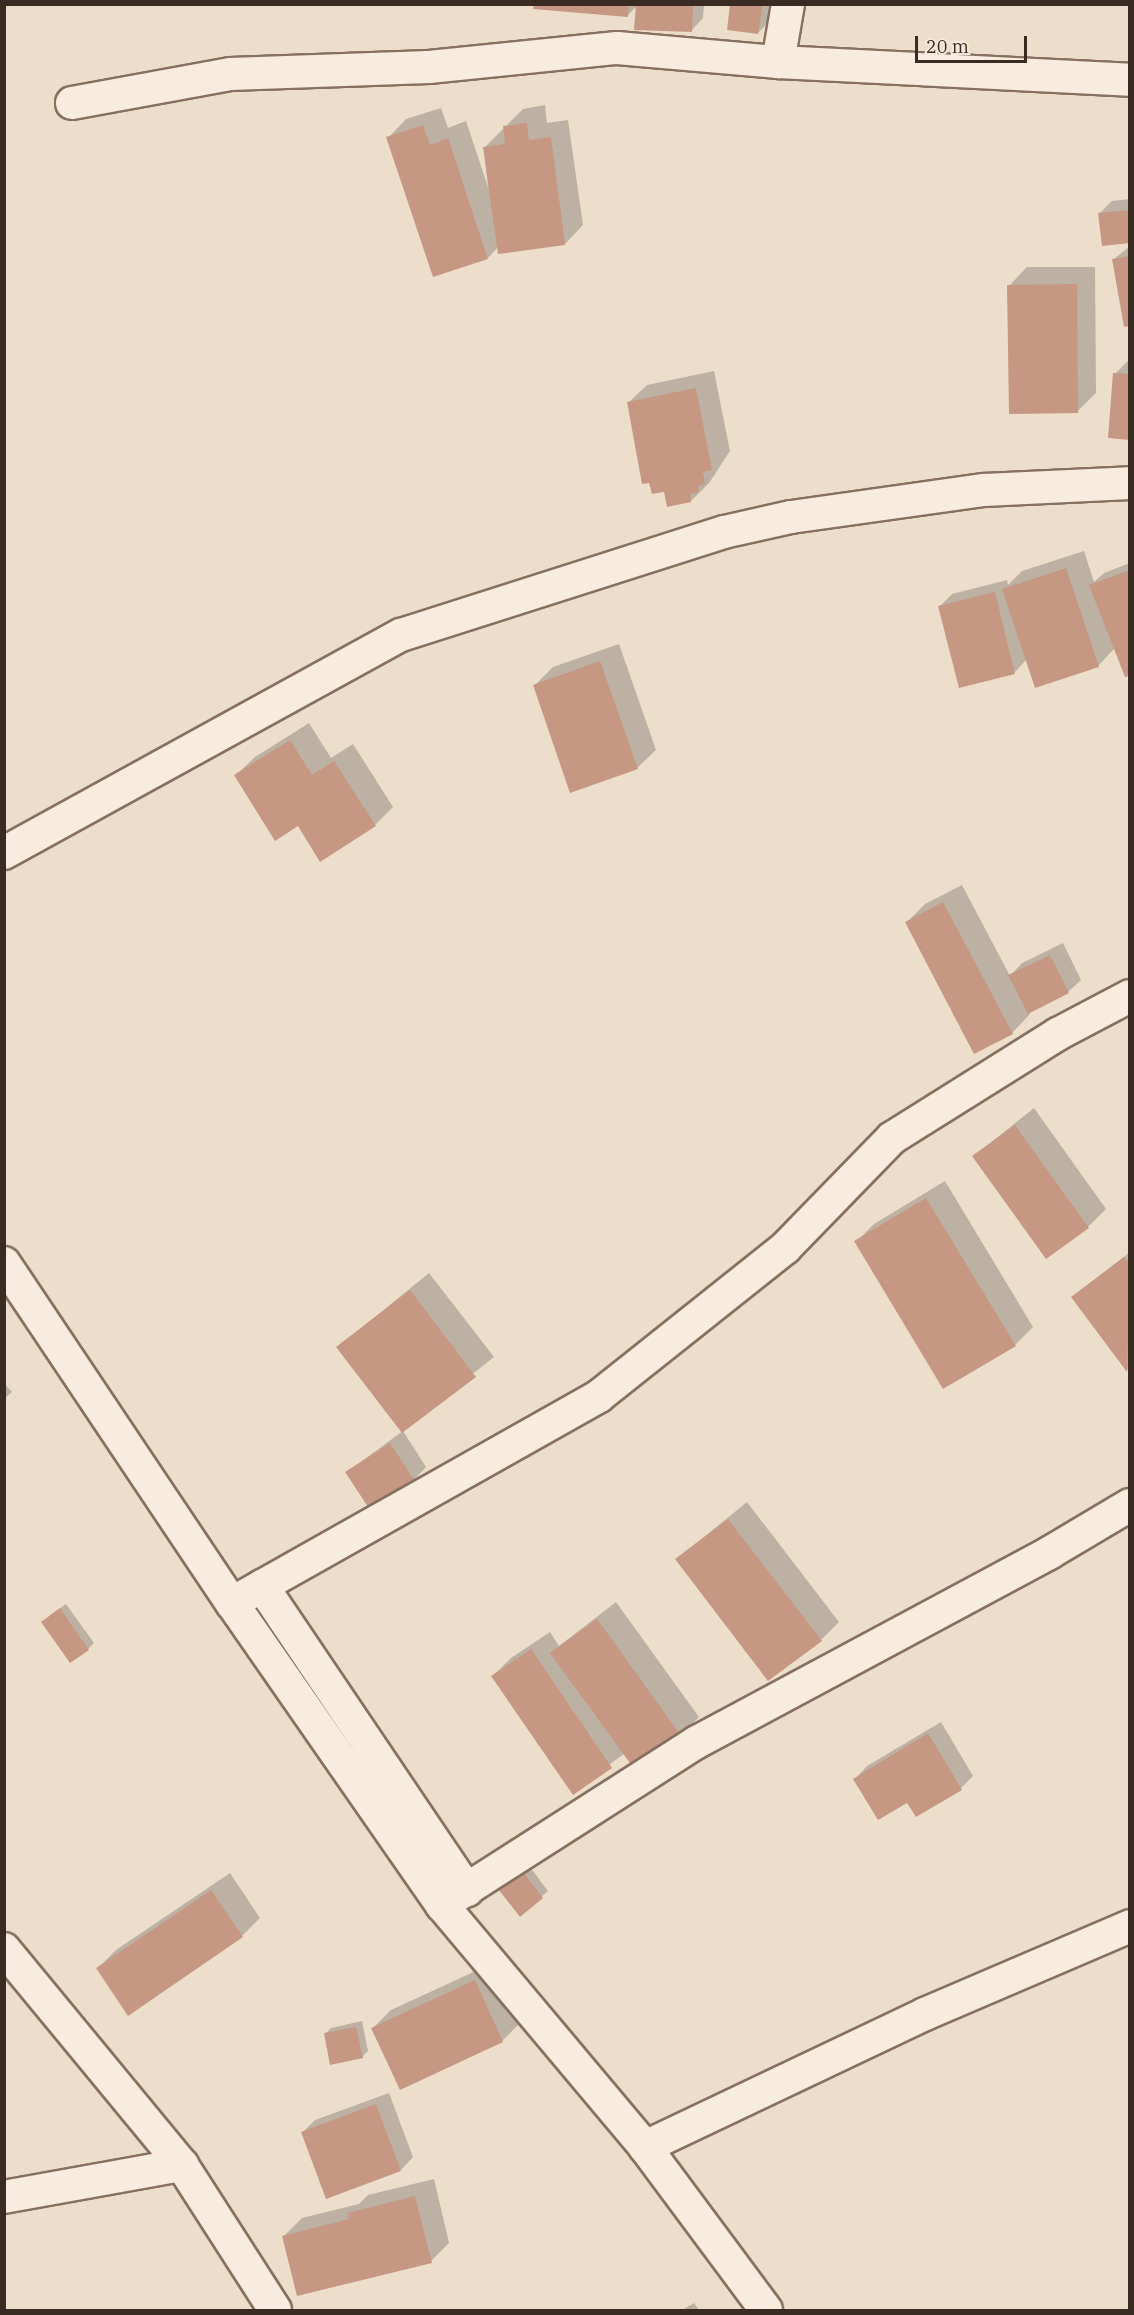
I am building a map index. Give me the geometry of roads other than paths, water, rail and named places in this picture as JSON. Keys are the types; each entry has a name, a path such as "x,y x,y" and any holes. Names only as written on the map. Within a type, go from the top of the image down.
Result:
{"street":[{"path":"778,63 788,4"},
{"path":"72,103 230,74 429,67 617,48 778,63 1130,80"},
{"path":"4,853 401,635 724,531 791,517 984,489 1130,483"},
{"path":"232,1603 599,1396 785,1248 892,1138 1058,1034 1130,996"},
{"path":"4,1263 232,1603 766,2310"},
{"path":"454,1897 697,1742 1049,1553 1130,1505"},
{"path":"262,1586 454,1897"},
{"path":"645,2147 925,2014 1130,1926"},
{"path":"4,1949 182,2165 275,2310"},
{"path":"4,2197 182,2165"}]}
